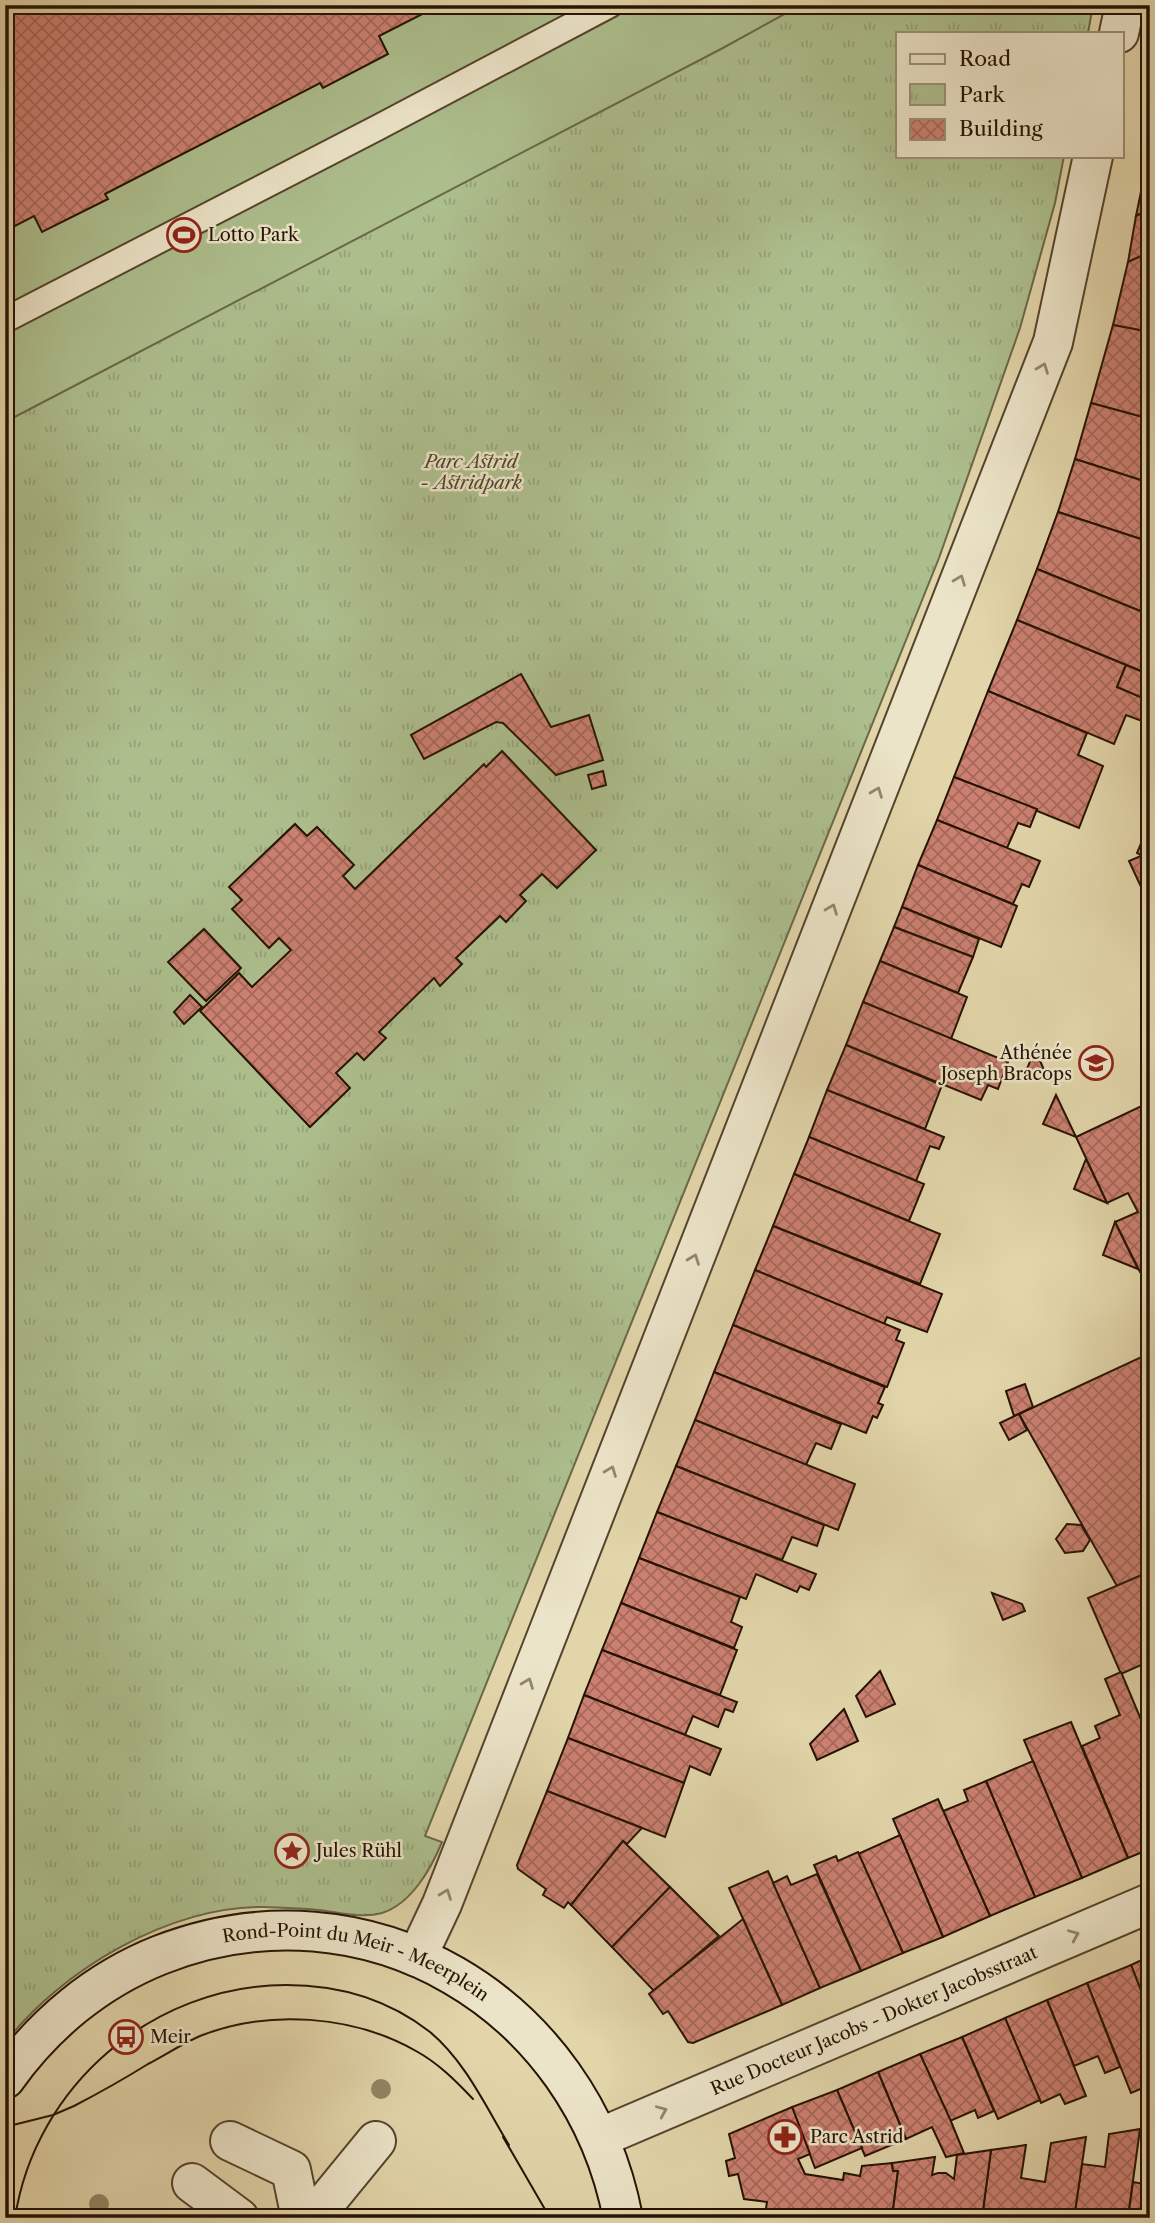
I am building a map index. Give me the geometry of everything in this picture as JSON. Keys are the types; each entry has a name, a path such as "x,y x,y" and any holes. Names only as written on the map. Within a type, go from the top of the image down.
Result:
{"street":[{"path":"1119,32 1125,5"},
{"path":"418,1956 442,1904 1054,342 1093,158"},
{"name":"Rue Docteur Jacobs - Dokter Jacobsstraat","path":"599,2138 1150,1903"},
{"name":"Rond-Point du Meir - Meerplein","path":"5,2079 29,2048 61,2015 99,1986 140,1963 185,1946 230,1935 278,1931 325,1933 372,1941 418,1956 459,1978 494,2002 527,2031 574,2090 599,2138 611,2166 623,2218"},
{"path":"230,2141 291,2170 300,2218"},
{"path":"313,2218 376,2141"},
{"path":"192,2183 239,2218"}],"lane":[{"path":"5,320 365,135 610,5"}],"green space":[{"name":"Parc Astrid - Astridpark","path":"5,5 1093,5 1088,32 896,32 896,158 1064,158 1055,203 1020,328 939,558 425,1836 442,1842 432,1863 411,1894 392,1908 374,1915 265,1907 229,1909 193,1917 156,1930 87,1967 28,2016 5,2043"},
{"name":"Lotto Park","path":"5,5 801,5 5,422"}],"building":[{"path":"5,5 440,5 379,36 388,54 323,88 320,83 105,194 108,199 42,232 34,216 5,231"},
{"path":"1150,148 1150,209 1136,216"},
{"path":"1150,209 1150,252 1128,262 1136,216"},
{"path":"1150,252 1150,332 1113,325 1128,262"},
{"path":"1113,325 1150,332 1150,419 1091,403"},
{"path":"1091,403 1150,419 1150,483 1075,459"},
{"path":"1075,459 1150,483 1150,542 1058,512"},
{"path":"1058,512 1150,542 1150,615 1037,569"},
{"path":"1037,569 1150,615 1150,664 1146,673 1017,620"},
{"path":"1017,620 1126,665 1117,687 1150,701 1142,721 1126,715 1114,744 988,691"},
{"path":"1126,665 1150,675 1150,701 1117,687"},
{"path":"521,674 551,727 589,715 603,760 556,775 503,723 496,722 424,759 411,735"},
{"path":"988,691 1087,733 1078,755 1103,766 1079,828 954,777"},
{"path":"502,751 596,850 557,888 542,874 520,895 526,901 506,922 500,916 456,958 462,964 440,986 434,978 379,1032 386,1038 364,1060 357,1053 336,1073 350,1088 310,1127 200,1011 239,973 252,987 291,950 279,938 269,948 232,909 242,900 229,887 295,824 307,836 317,827 354,865 343,876 355,889 484,764 486,767"},
{"path":"603,771 606,785 592,789 588,775"},
{"path":"954,777 1037,809 1030,827 1018,823 1007,848 937,820"},
{"path":"937,820 1040,861 1029,887 1022,884 1013,904 918,865"},
{"path":"1150,822 1150,852 1141,855 1137,853"},
{"path":"1150,852 1150,903 1149,904 1129,861"},
{"path":"918,865 1017,906 1001,947 902,907"},
{"path":"902,907 979,939 973,957 894,927"},
{"path":"894,927 973,957 958,993 880,961"},
{"path":"204,929 241,968 206,1001 168,962"},
{"path":"880,961 967,997 951,1039 863,1002"},
{"path":"190,995 202,1007 184,1024 174,1012"},
{"path":"863,1002 1008,1062 998,1089 988,1085 981,1100 846,1045"},
{"path":"846,1045 942,1085 925,1129 827,1090"},
{"path":"1035,1049 1047,1077 1027,1069"},
{"path":"827,1090 944,1137 939,1149 930,1146 916,1181 809,1137"},
{"path":"1056,1095 1076,1137 1043,1124"},
{"path":"1150,1102 1150,1268 1140,1272 1115,1222 1138,1212 1128,1193 1107,1203 1076,1137"},
{"path":"809,1137 924,1184 909,1221 794,1174"},
{"path":"1086,1159 1107,1203 1074,1189"},
{"path":"794,1174 940,1234 920,1284 773,1226"},
{"path":"1115,1222 1138,1269 1103,1255"},
{"path":"773,1226 942,1294 927,1332 887,1317 884,1324 755,1270"},
{"path":"755,1270 900,1330 896,1340 904,1343 887,1387 733,1325"},
{"path":"733,1325 885,1387 878,1403 883,1405 877,1418 873,1416 866,1433 714,1372"},
{"path":"1150,1353 1150,1589 1144,1574 1117,1586 1019,1414"},
{"path":"714,1372 841,1424 831,1449 816,1443 806,1465 695,1420"},
{"path":"1025,1384 1033,1407 1014,1416 1006,1391"},
{"path":"1019,1414 1027,1430 1009,1440 1000,1423"},
{"path":"695,1420 855,1484 838,1530 676,1466"},
{"path":"676,1466 824,1525 817,1546 792,1537 782,1560 657,1512"},
{"path":"657,1512 816,1574 809,1590 800,1586 797,1592 756,1574 746,1599 639,1558"},
{"path":"1067,1524 1081,1525 1090,1540 1083,1551 1065,1553 1056,1539"},
{"path":"639,1558 740,1597 731,1622 742,1627 734,1648 621,1603"},
{"path":"1144,1574 1150,1589 1150,1661 1121,1674 1088,1598"},
{"path":"992,1593 1022,1604 1025,1611 1003,1620"},
{"path":"621,1603 737,1650 720,1695 602,1650"},
{"path":"602,1650 737,1702 733,1712 725,1709 718,1727 693,1716 685,1735 584,1695"},
{"path":"880,1671 895,1704 866,1717 856,1696"},
{"path":"1121,1672 1150,1741 1150,1849 1128,1858 1082,1746 1100,1738 1095,1726 1120,1715 1105,1679"},
{"path":"584,1695 721,1749 710,1775 690,1766 684,1783 568,1738"},
{"path":"844,1709 858,1741 817,1760 810,1744"},
{"path":"1071,1722 1128,1858 1082,1878 1024,1740"},
{"path":"568,1738 684,1783 665,1837 547,1791"},
{"path":"1033,1761 1082,1878 1035,1897 986,1781"},
{"path":"986,1781 1035,1897 990,1916 943,1811 968,1801 964,1790"},
{"path":"547,1791 642,1828 627,1844 623,1841 571,1905 568,1902 564,1908 543,1895 546,1889 518,1869 517,1865"},
{"path":"938,1799 990,1916 943,1937 893,1819"},
{"path":"900,1835 943,1937 903,1953 858,1854"},
{"path":"623,1841 670,1887 612,1947 571,1905"},
{"path":"858,1852 903,1953 861,1971 814,1865 836,1856 838,1861"},
{"path":"768,1871 820,1988 782,2005 729,1888"},
{"path":"817,1874 861,1971 820,1988 773,1883 787,1876 791,1885"},
{"path":"670,1887 719,1936 654,1991 612,1947"},
{"path":"743,1919 782,2005 693,2043 688,2042 668,2011 663,2014 649,1994"},
{"path":"1150,1956 1150,2014 1131,1965"},
{"path":"1131,1965 1150,2014 1150,2085 1131,2093 1087,1983"},
{"path":"1087,1983 1120,2067 1105,2073 1098,2056 1074,2066 1047,2000"},
{"path":"1047,2000 1086,2096 1065,2104 1060,2094 1041,2103 1005,2018"},
{"path":"1005,2018 1040,2100 998,2119 962,2037"},
{"path":"962,2037 994,2111 978,2118 975,2110 950,2121 920,2054"},
{"path":"920,2054 964,2153 946,2157 932,2127 906,2139 878,2072"},
{"path":"878,2072 906,2139 865,2156 837,2090"},
{"path":"837,2090 862,2148 815,2168 792,2107"},
{"path":"792,2107 810,2154 798,2159 805,2174 843,2180 844,2173 860,2176 862,2166 892,2163 893,2171 898,2171 892,2218 781,2218 765,2215 767,2202 744,2199 738,2174 729,2176 726,2161 735,2158 729,2134"},
{"path":"1140,2129 1128,2218 1074,2218 1082,2164 1105,2167 1109,2134"},
{"path":"1086,2137 1074,2218 982,2218 991,2150 1026,2145 1021,2178 1045,2182 1051,2143"},
{"path":"991,2150 982,2218 892,2218 898,2171 893,2171 892,2163 935,2157 932,2175 946,2173 954,2179 957,2155"},
{"path":"1133,2182 1150,2185 1150,2218 1128,2218"}],"tram line":[{"path":"15,2218 27,2170 47,2126 74,2086 108,2052 147,2024 190,2003 237,1990 286,1985 325,1988 362,1996 397,2011 430,2032 454,2057 474,2085 509,2145"},
{"path":"5,2127 53,2115 74,2106 200,2036 226,2027 282,2019 338,2023 391,2039 432,2061 473,2099"},
{"path":"503,2137 550,2218"}],"place":[{"name":"Lotto Park","path":"184,235"},
{"name":"Athénée Joseph Bracops","path":"1096,1063"},
{"name":"Jules Rühl","path":"292,1851"},
{"name":"Meir","path":"126,2037"},
{"name":"Parc Astrid","path":"785,2137"}]}
